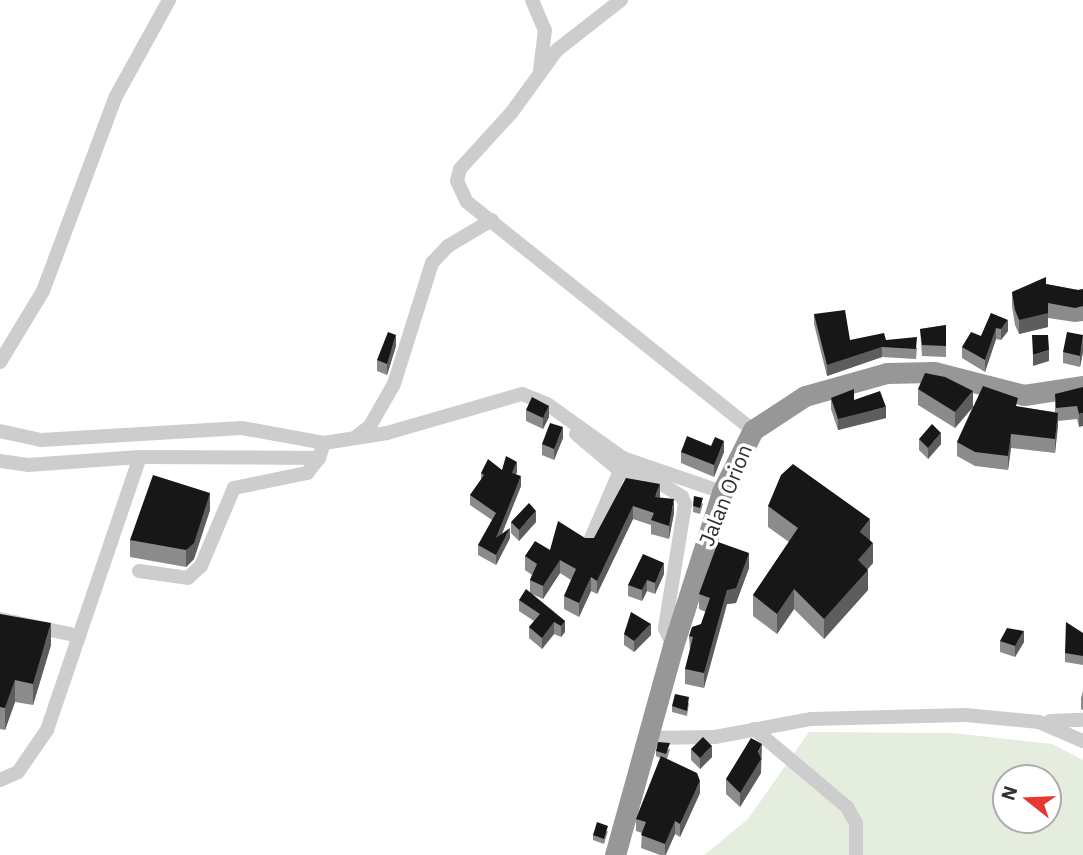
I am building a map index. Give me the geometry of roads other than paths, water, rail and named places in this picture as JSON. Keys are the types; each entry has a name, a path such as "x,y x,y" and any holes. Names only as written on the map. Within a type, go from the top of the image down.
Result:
{"highway":[{"name":"Jalan Orion","path":"615,855 673,646 722,492 753,430 806,396 887,373 947,374 1024,395 1083,386"}],"street":[{"path":"0,362 43,291 115,98 169,0"},
{"path":"532,0 544,30 538,79"},
{"path":"621,0 557,50 538,79 460,169 457,181 461,194 753,430"},
{"path":"353,439 370,426 394,384 432,263 448,246 492,220"},
{"path":"0,431 41,440 242,428 324,443 448,417 516,394 533,396 571,419 623,458 722,492"},
{"path":"571,419 578,437 620,471 675,490 685,504 665,628 673,646"},
{"path":"139,571 188,578 201,566 234,488 307,473 319,458 324,443"},
{"path":"0,460 28,465 140,457 319,458"},
{"path":"0,780 18,772 47,730 140,457"},
{"path":"589,543 620,471"},
{"path":"0,619 79,636"},
{"path":"648,738 682,741 780,722 834,718 965,715 1039,722 1083,720"},
{"path":"1039,722 1083,741"},
{"path":"754,729 847,807 856,823 856,855"}]}
